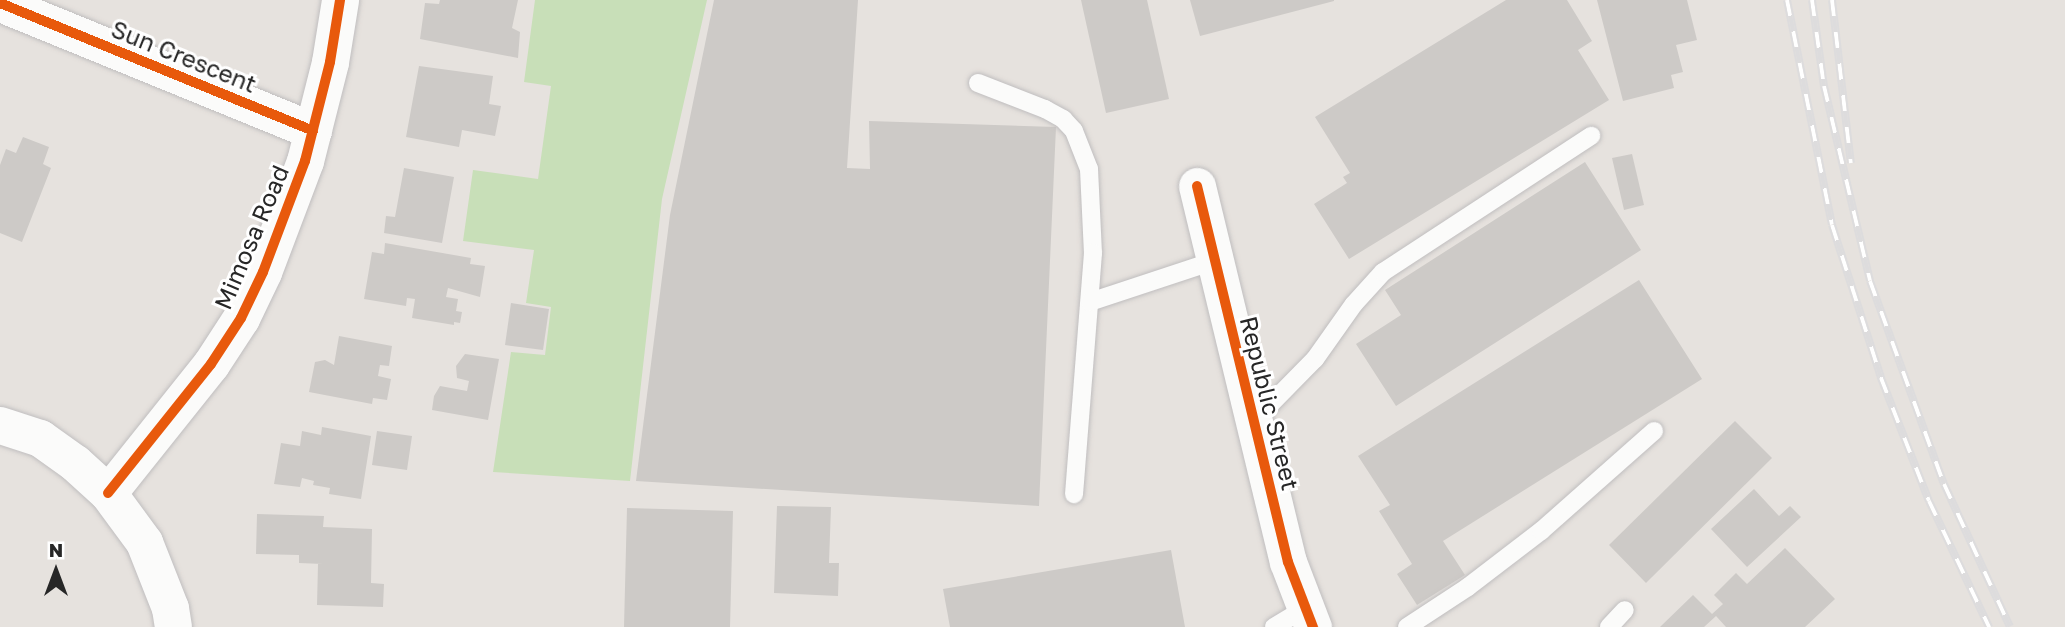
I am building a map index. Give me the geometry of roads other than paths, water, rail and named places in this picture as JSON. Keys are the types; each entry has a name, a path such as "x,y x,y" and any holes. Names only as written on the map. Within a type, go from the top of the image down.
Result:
{"street":[{"name":"Mimosa Road","path":"108,493 211,364 241,318 291,204 313,131 340,0"},
{"name":"Sun Crescent","path":"0,4 313,131"},
{"name":"Republic Street","path":"1197,186 1252,424 1288,562 1297,621"},
{"path":"0,425 40,438 75,463 108,493 144,542 170,608 173,627"}],"lane":[{"path":"978,83 1045,109 1063,119 1074,131 1089,169 1093,203 1090,302 1074,494"},
{"path":"1252,424 1315,359 1353,304 1377,278 1410,253 1591,136"},
{"path":"1090,302 1213,261"},
{"path":"1407,627 1468,587 1541,531 1654,431"},
{"path":"1609,627 1625,610"}],"railway":[{"path":"1787,0 1832,225 1881,378 1929,501 1989,627"},
{"path":"1812,0 1824,86 1870,281 1944,484 2010,627"},
{"path":"1832,0 1851,163"}]}
